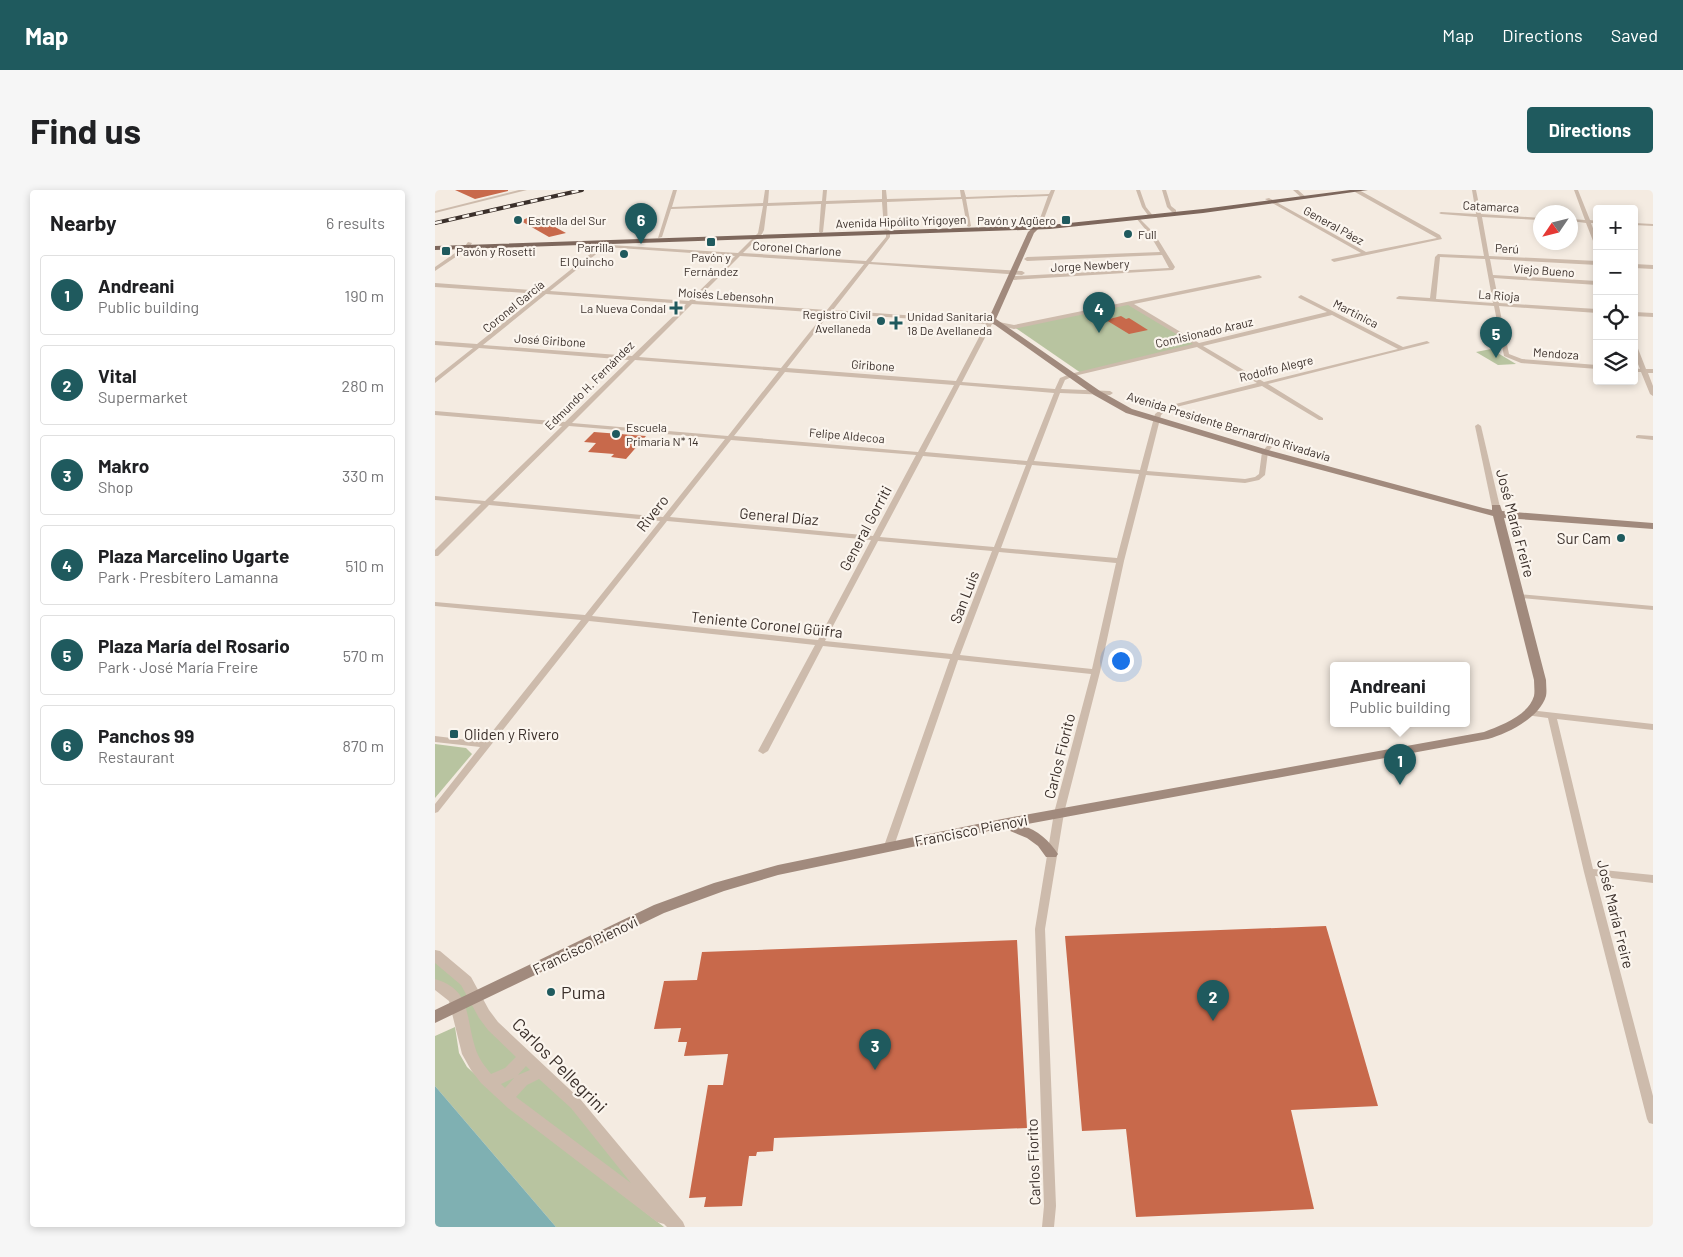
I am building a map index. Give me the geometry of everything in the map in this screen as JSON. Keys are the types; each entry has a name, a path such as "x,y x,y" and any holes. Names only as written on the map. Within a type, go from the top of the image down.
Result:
{"main road":[{"name":"Avenida Hipólito Yrigoyen","path":"435,244 648,242 821,232 887,231 969,226 1038,226 1269,201 1300,194 1338,190"},
{"name":"Avenida Hipólito Yrigoyen","path":"1300,194 1365,190"},
{"name":"Avenida Hipólito Yrigoyen","path":"435,248 660,237 1038,226 1138,218 1174,211 1269,201"},
{"path":"992,321 1016,275 1027,260 1040,232 1038,226 1031,232 1016,275 1002,317 1014,327"},
{"name":"Avenida Presidente Bernardino Rivadavia","path":"992,321 1077,374 1131,405 1157,417"},
{"name":"Avenida Presidente Bernardino Rivadavia","path":"1014,327 1077,374 1097,392 1121,407 1267,449 1497,510 1653,526"},
{"name":"Avenida Presidente Bernardino Rivadavia","path":"1497,510 1653,519"},
{"name":"José María Freire","path":"1497,510 1520,596 1541,689 1537,701 1529,714"},
{"name":"Francisco Pienovi","path":"435,1017 598,938 691,896 778,870 1002,824 1455,742 1498,731 1529,714"},
{"path":"1002,824 1017,828 1034,836 1047,847 1051,854"}],"street":[{"path":"435,212 525,190"},
{"path":"660,237 675,190"},
{"path":"758,235 762,230 767,190"},
{"path":"821,232 825,190"},
{"path":"884,190 887,231"},
{"path":"962,190 969,226"},
{"path":"1038,226 1053,190"},
{"path":"1138,190 1139,197 1150,215"},
{"path":"1165,190 1169,207 1174,211"},
{"path":"1474,190 1506,355 1515,360"},
{"path":"1576,190 1593,235"},
{"path":"1333,260 1440,239 1438,236 1357,191"},
{"path":"670,208 1050,195"},
{"name":"General Páez","path":"1269,201 1366,254"},
{"name":"Catamarca","path":"1441,213 1533,218"},
{"path":"1027,260 1163,252 1153,234 1138,218"},
{"path":"1578,220 1593,222"},
{"path":"1638,224 1653,225"},
{"name":"Rivero","path":"435,810 888,237 887,231"},
{"name":"Edmundo H. Fernández","path":"435,554 758,235"},
{"path":"643,249 648,242"},
{"name":"Coronel Charlone","path":"580,244 1016,275"},
{"path":"435,269 468,245"},
{"name":"Coronel García","path":"435,381 603,246"},
{"name":"Jorge Newbery","path":"1016,275 1171,270 1172,267 1163,252"},
{"path":"1433,300 1439,256 1447,254"},
{"name":"Perú","path":"1447,254 1593,263"},
{"path":"1638,266 1653,267"},
{"name":"Viejo Bueno","path":"1490,276 1593,283"},
{"path":"1014,327 1259,277"},
{"name":"Moisés Lebensohn","path":"435,285 828,312 992,321 1014,327"},
{"name":"Martinica","path":"1301,297 1401,348"},
{"name":"La Rioja","path":"1399,298 1593,311"},
{"path":"1127,303 1321,419"},
{"name":"Comisionado Arauz","path":"1077,374 1332,313"},
{"path":"1638,314 1653,315"},
{"name":"General Gorriti","path":"763,751 818,643 876,538 957,382 992,321"},
{"name":"José Giribone","path":"435,343 633,358"},
{"name":"Rodolfo Alegre","path":"1157,417 1166,408 1427,343"},
{"path":"1638,357 1653,394"},
{"name":"Giribone","path":"633,358 1058,391 1110,393"},
{"name":"Mendoza","path":"1515,360 1593,367"},
{"path":"1638,370 1653,371"},
{"name":"San Luis","path":"889,846 955,658 1062,379 1077,374"},
{"name":"Felipe Aldecoa","path":"435,412 1245,481 1257,480"},
{"name":"Carlos Fiorito","path":"1048,1227 1050,1206 1040,929 1059,814 1096,672 1120,561 1157,417"},
{"name":"José María Freire","path":"1478,426 1497,510"},
{"path":"1638,437 1653,438"},
{"path":"1257,480 1262,475 1267,449"},
{"name":"General Díaz","path":"435,498 1120,561"},
{"path":"1520,596 1653,608"},
{"name":"Teniente Coronel Güifra","path":"435,604 586,618 1096,672"},
{"path":"1529,714 1653,727"},
{"name":"José María Freire","path":"1552,717 1589,872 1648,1082 1653,1119"},
{"path":"435,739 485,745"},
{"path":"1589,872 1653,879"},
{"name":"Carlos Pellegrini","path":"435,955 466,981 488,1021 577,1104 677,1227"},
{"path":"435,984 449,990 459,1005"},
{"name":"Carlos Pellegrini","path":"459,1005 469,1052 479,1070 507,1098 677,1227"},
{"path":"489,1080 501,1078 512,1073 521,1065 525,1055"},
{"path":"507,1098 512,1088 521,1080 543,1072"}],"green space":[{"path":"1128,303 1197,345 1081,373 1014,327"},
{"path":"1491,349 1516,364 1498,365 1476,352"},
{"path":"435,744 466,748 472,754 435,798"},
{"path":"435,955 460,975 484,1014 525,1055 677,1227 479,1070 462,1015 435,984"},
{"path":"455,1027 459,1053 467,1067 506,1103 664,1227 556,1227 435,1086 435,1036"}],"water":[{"path":"435,1086 556,1227 435,1227"}],"building":[{"path":"455,190 508,190 508,191 475,199"},
{"path":"533,215 566,233 549,237 521,221"},
{"path":"1121,316 1126,319 1129,318 1148,330 1129,334 1106,320"},
{"path":"594,432 646,436 626,459 611,457 614,454 588,452 596,443 584,442"},
{"path":"1326,926 1378,1106 1291,1110 1314,1209 1136,1217 1126,1129 1082,1131 1065,936"},
{"path":"1017,940 1027,1128 774,1138 773,1151 757,1152 756,1156 749,1156 742,1206 704,1207 706,1197 689,1198 708,1085 723,1085 728,1054 684,1056 687,1042 678,1042 681,1028 654,1029 664,981 697,980 702,952"}],"railway":[{"path":"435,223 582,190"}],"place":[{"name":"Estrella del Sur","path":"518,220"},
{"name":"Pavón y Agüero","path":"1066,220"},
{"name":"Full","path":"1128,234"},
{"name":"Pavón y Fernández","path":"711,242"},
{"name":"Panchos 99","path":"641,244"},
{"name":"Pavón y Rosetti","path":"446,251"},
{"name":"Parrilla El Quincho","path":"624,254"},
{"name":"La Nueva Condal","path":"676,308"},
{"name":"Registro Civil Avellaneda","path":"881,321"},
{"name":"Unidad Sanitaria 18 De Avellaneda","path":"896,323"},
{"name":"Plaza Marcelino Ugarte","path":"1099,333"},
{"name":"Plaza María del Rosario","path":"1496,358"},
{"name":"Escuela Primaria N* 14","path":"616,434"},
{"name":"Sur Cam","path":"1621,538"},
{"name":"Oliden y Rivero","path":"454,734"},
{"name":"Andreani","path":"1400,785"},
{"name":"Puma","path":"551,992"},
{"name":"Vital","path":"1213,1021"},
{"name":"Makro","path":"875,1070"}]}
